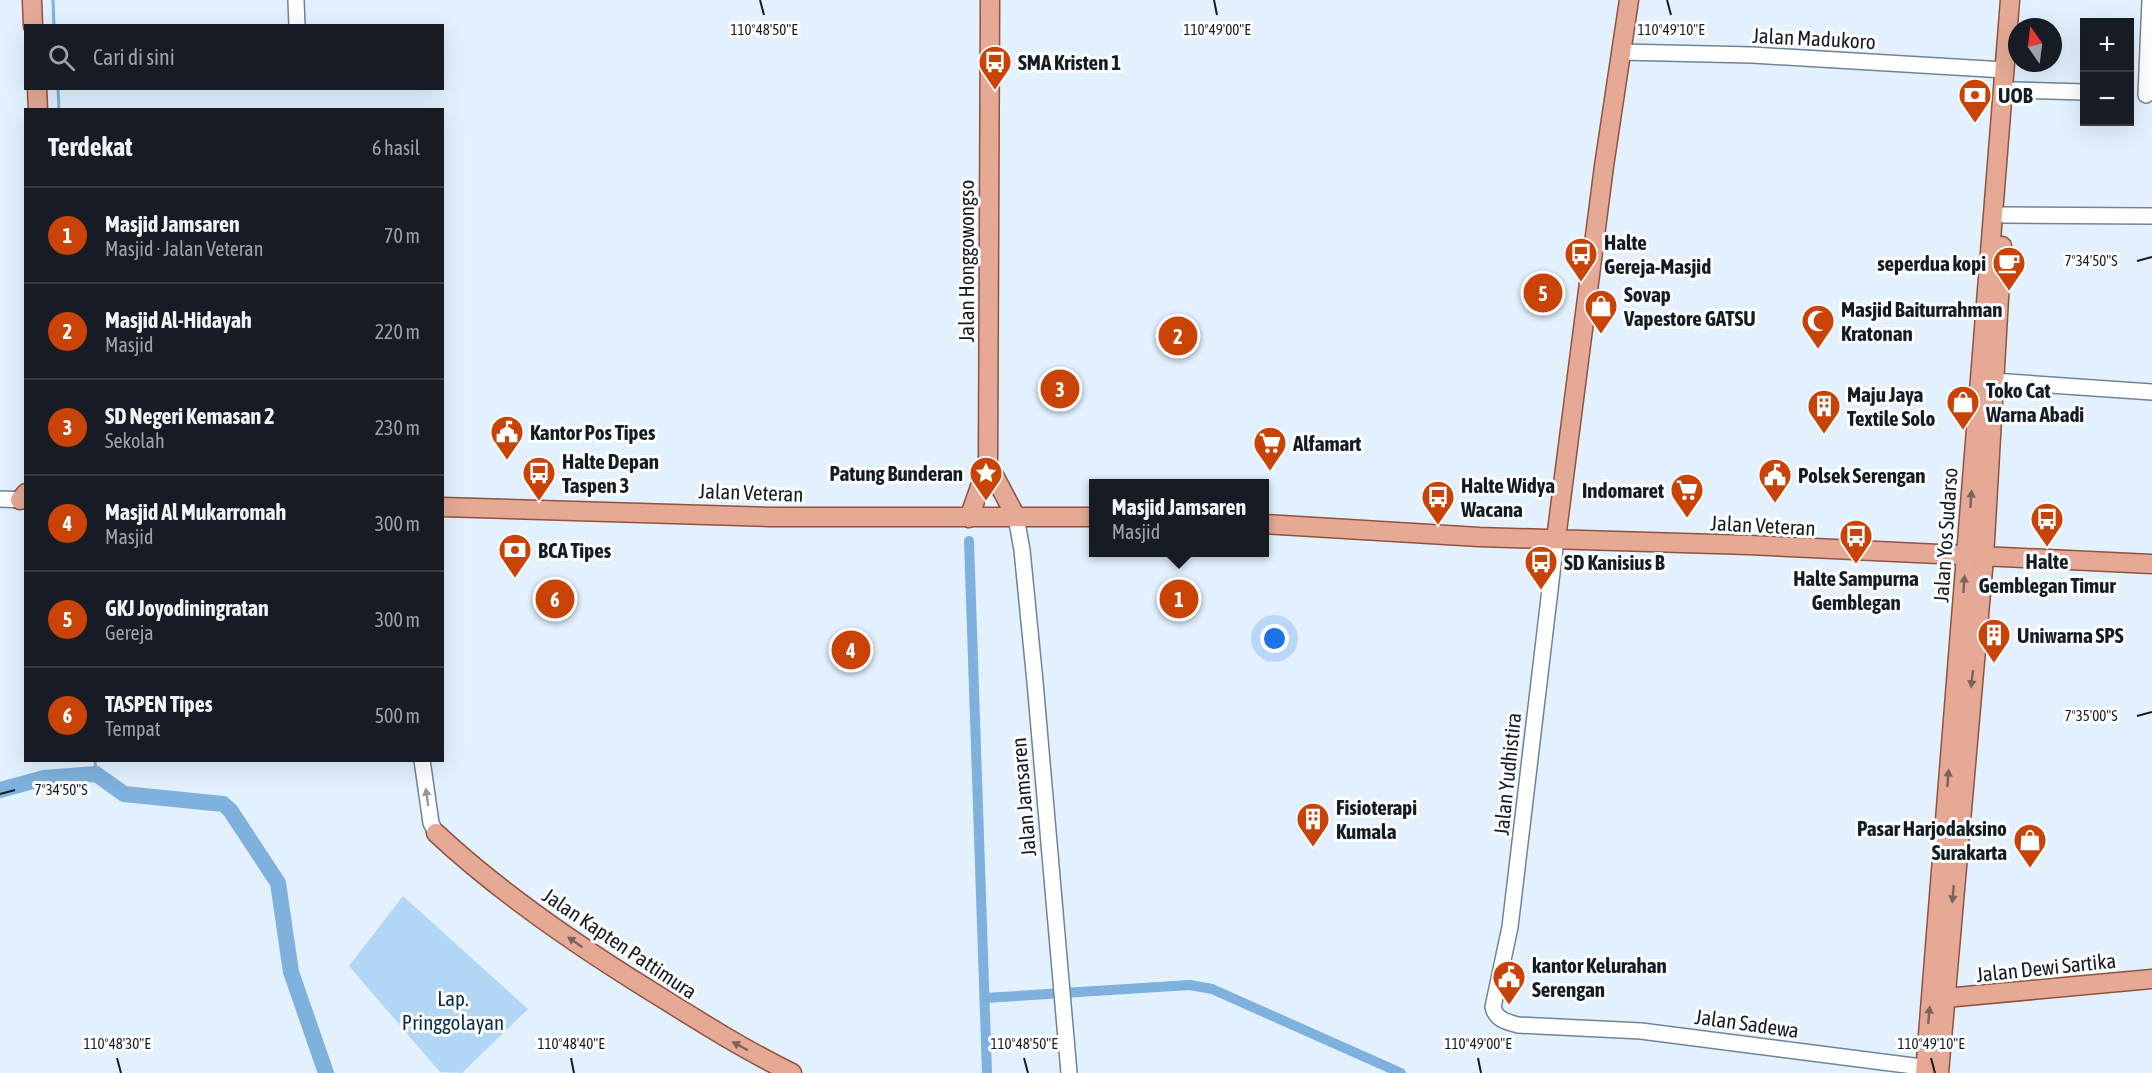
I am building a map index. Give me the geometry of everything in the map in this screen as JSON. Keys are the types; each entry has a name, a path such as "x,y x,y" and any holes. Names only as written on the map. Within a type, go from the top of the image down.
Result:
{"main road":[{"path":"32,0 33,24"},
{"name":"Jalan Honggowongso","path":"969,518 988,464 990,0"},
{"path":"1556,539 1629,0"},
{"name":"Jalan Yos Sudarso","path":"2010,0 2011,18"},
{"path":"2020,18 2022,0"},
{"name":"Jalan Yos Sudarso","path":"1975,558 2011,72"},
{"name":"Jalan Yos Sudarso","path":"1932,1071 1975,558 1993,381 2004,215 2008,89"},
{"path":"37,90 38,108"},
{"path":"988,464 1016,517"},
{"name":"Jalan Veteran","path":"444,507 769,517 1089,517"},
{"name":"Jalan Veteran","path":"1269,524 1479,537 1749,545 1975,558 2152,564"},
{"name":"Jalan Yos Sudarso","path":"1932,1071 1945,998 1952,823"},
{"name":"Jalan Kapten Pattimura","path":"436,833 514,899 592,954 727,1040 792,1073"},
{"name":"Jalan Dewi Sartika","path":"1945,998 2152,979"}],"street":[{"path":"296,0 297,24"},
{"path":"2134,94 2149,95 2150,0"},
{"name":"Jalan Madukoro","path":"1621,51 2008,64"},
{"path":"2008,89 2080,93"},
{"path":"2004,215 2152,216"},
{"path":"1993,381 2152,392"},
{"path":"0,499 24,498"},
{"name":"Jalan Jamsaren","path":"1016,517 1022,550 1069,1073"},
{"name":"Jalan Yudhistira","path":"1495,1013 1493,1007 1510,927 1516,881 1556,539"},
{"path":"422,762 431,823 436,833"},
{"name":"Jalan Sadewa","path":"1495,1013 1506,1022 1518,1025 1572,1025 1674,1034 1932,1071"}],"green space":[{"name":"Lap. Pringgolayan","path":"403,896 528,1009 462,1073 440,1072 349,966"}],"waterway":[{"path":"53,0 54,24"},
{"path":"58,90 59,108"},
{"path":"969,541 987,1073"},
{"path":"95,762 96,774"},
{"path":"0,790 44,778 96,774 124,794 223,804 230,810 278,883 291,972 326,1073"},
{"path":"985,998 1190,985 1212,989 1401,1073"}],"place":[{"name":"SMA Kristen 1","path":"995,91"},
{"name":"UOB","path":"1975,124"},
{"name":"Halte Gereja-Masjid","path":"1581,283"},
{"name":"seperdua kopi","path":"2009,292"},
{"name":"GKJ Joyodiningratan","path":"1543,293"},
{"name":"Sovap Vapestore GATSU","path":"1601,335"},
{"name":"Masjid Al-Hidayah","path":"1178,336"},
{"name":"Masjid Baiturrahman Kratonan","path":"1818,350"},
{"name":"SD Negeri Kemasan 2","path":"1060,389"},
{"name":"Toko Cat Warna Abadi","path":"1963,431"},
{"name":"Maju Jaya Textile Solo","path":"1824,435"},
{"name":"Kantor Pos Tipes","path":"507,461"},
{"name":"Alfamart","path":"1270,472"},
{"name":"Halte Depan Taspen 3","path":"539,502"},
{"name":"Patung Bunderan","path":"986,502"},
{"name":"Polsek Serengan","path":"1775,504"},
{"name":"Indomaret","path":"1687,519"},
{"name":"Halte Widya Wacana","path":"1438,526"},
{"name":"Halte Gemblegan Timur","path":"2047,548"},
{"name":"Halte Sampurna Gemblegan","path":"1856,565"},
{"name":"BCA Tipes","path":"515,579"},
{"name":"SD Kanisius B","path":"1541,591"},
{"name":"TASPEN Tipes","path":"555,599"},
{"name":"Masjid Jamsaren","path":"1179,599"},
{"name":"Masjid Al Mukarromah","path":"851,650"},
{"name":"Uniwarna SPS","path":"1994,664"},
{"name":"Fisioterapi Kumala","path":"1313,848"},
{"name":"Pasar Harjodaksino Surakarta","path":"2030,869"},
{"name":"kantor Kelurahan Serengan","path":"1509,1006"}]}
